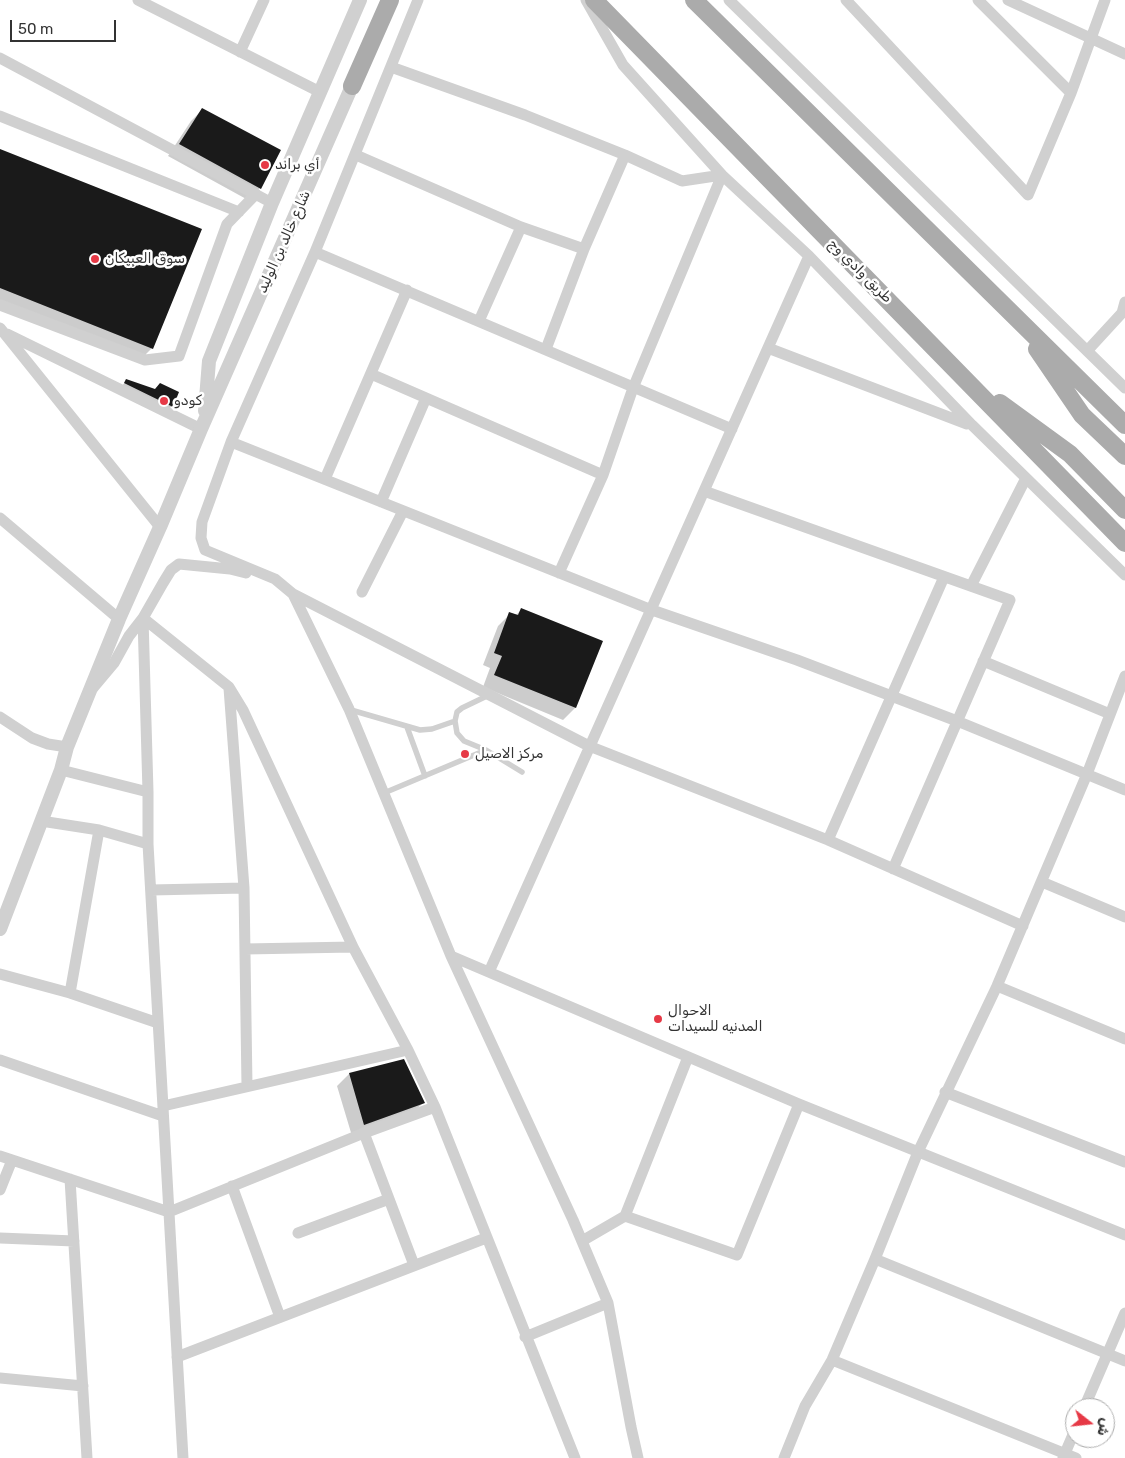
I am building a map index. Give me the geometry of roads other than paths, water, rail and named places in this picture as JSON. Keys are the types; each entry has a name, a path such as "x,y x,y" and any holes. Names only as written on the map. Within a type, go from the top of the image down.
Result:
{"main road":[{"name":"شارع خالد بن الوليد","path":"352,86 390,0"},
{"name":"طريق وادي وج","path":"594,0 960,372 1125,543"},
{"path":"694,0 1125,425"},
{"path":"1014,316 1082,415 1125,456"},
{"path":"960,372 1070,454 1125,510"}],"street":[{"path":"138,0 320,92"},
{"path":"240,52 264,0"},
{"path":"2,330 203,426 209,361 272,203 360,0"},
{"path":"418,0 315,252 231,442 202,522 202,538 205,550 275,579 293,594 589,746 828,840 1023,926"},
{"path":"586,0 623,65 722,175 809,256 972,426 1125,575"},
{"path":"729,0 1125,388"},
{"path":"846,0 1028,195 1071,93 1105,0"},
{"path":"978,0 1071,93"},
{"path":"1008,0 1025,4 1125,54"},
{"path":"0,58 272,203"},
{"path":"391,67 525,115 682,181 722,175"},
{"name":"شارع خالد بن الوليد","path":"0,929 61,770 67,747 119,619 352,86"},
{"path":"0,116 239,212"},
{"path":"356,155 521,227 584,249"},
{"path":"546,349 584,249 625,156"},
{"path":"559,573 603,476 633,388 722,175"},
{"path":"0,305 145,360 179,356 228,224 256,194"},
{"path":"479,320 521,227"},
{"path":"315,252 732,429"},
{"path":"490,972 589,746 652,610 809,256"},
{"path":"325,480 407,290"},
{"path":"1087,351 1122,313 1125,302"},
{"path":"2,330 160,527"},
{"path":"768,348 972,426"},
{"path":"371,374 603,476"},
{"path":"381,502 426,398"},
{"path":"231,442 652,610 797,660 892,696 1125,790"},
{"path":"971,586 1026,478"},
{"path":"704,491 1010,600 893,869"},
{"path":"362,592 403,511"},
{"path":"0,518 119,619"},
{"path":"89,693 114,664 129,636 143,618 167,577 179,564 230,569 275,579"},
{"path":"828,840 944,577"},
{"path":"293,594 349,709 451,956 582,1241 608,1303 630,1427 638,1458"},
{"path":"143,618 229,687 243,710 353,947 408,1050 434,1107 575,1458"},
{"path":"143,618 148,844 183,1458"},
{"path":"983,661 1110,714"},
{"path":"786,1457 805,1406 832,1360 918,1152 997,986 1087,774 1125,676"},
{"path":"229,687 244,888 247,1086"},
{"path":"0,717 32,738 48,744 67,747"},
{"path":"61,770 148,792"},
{"path":"41,822 100,830 148,844"},
{"path":"70,993 100,830"},
{"path":"1042,882 1125,917"},
{"path":"151,890 244,888"},
{"path":"245,949 353,947"},
{"path":"451,956 799,1104 1125,1235"},
{"path":"0,974 70,993 158,1023"},
{"path":"997,986 1125,1039"},
{"path":"0,1060 163,1111 247,1086 408,1050"},
{"path":"582,1241 625,1216 688,1057"},
{"path":"945,1092 1125,1162"},
{"path":"625,1216 737,1255 799,1104"},
{"path":"0,1156 169,1212 364,1133 434,1107"},
{"path":"364,1133 414,1266"},
{"path":"0,1190 12,1160"},
{"path":"70,1179 87,1458"},
{"path":"232,1186 280,1317"},
{"path":"298,1234 389,1199"},
{"path":"0,1238 74,1241"},
{"path":"177,1357 486,1238"},
{"path":"875,1259 1125,1361"},
{"path":"525,1336 608,1303"},
{"path":"1088,1398 1125,1313"},
{"path":"832,1360 1068,1456"},
{"path":"0,1378 83,1386"}],"lane":[{"path":"489,695 462,708 458,712 454,721 456,733 464,741 486,750 522,772"},
{"path":"349,709 420,730 432,729 454,721"},
{"path":"407,727 425,776"},
{"path":"384,793 486,750"}],"place":[{"name":"أي براند","path":"265,165"},
{"name":"سوق العبيكان","path":"95,259"},
{"name":"كودو","path":"164,401"},
{"name":"مركز الاصيل","path":"465,754"},
{"name":"الاحوال المدنيه للسيدات","path":"658,1019"}]}
